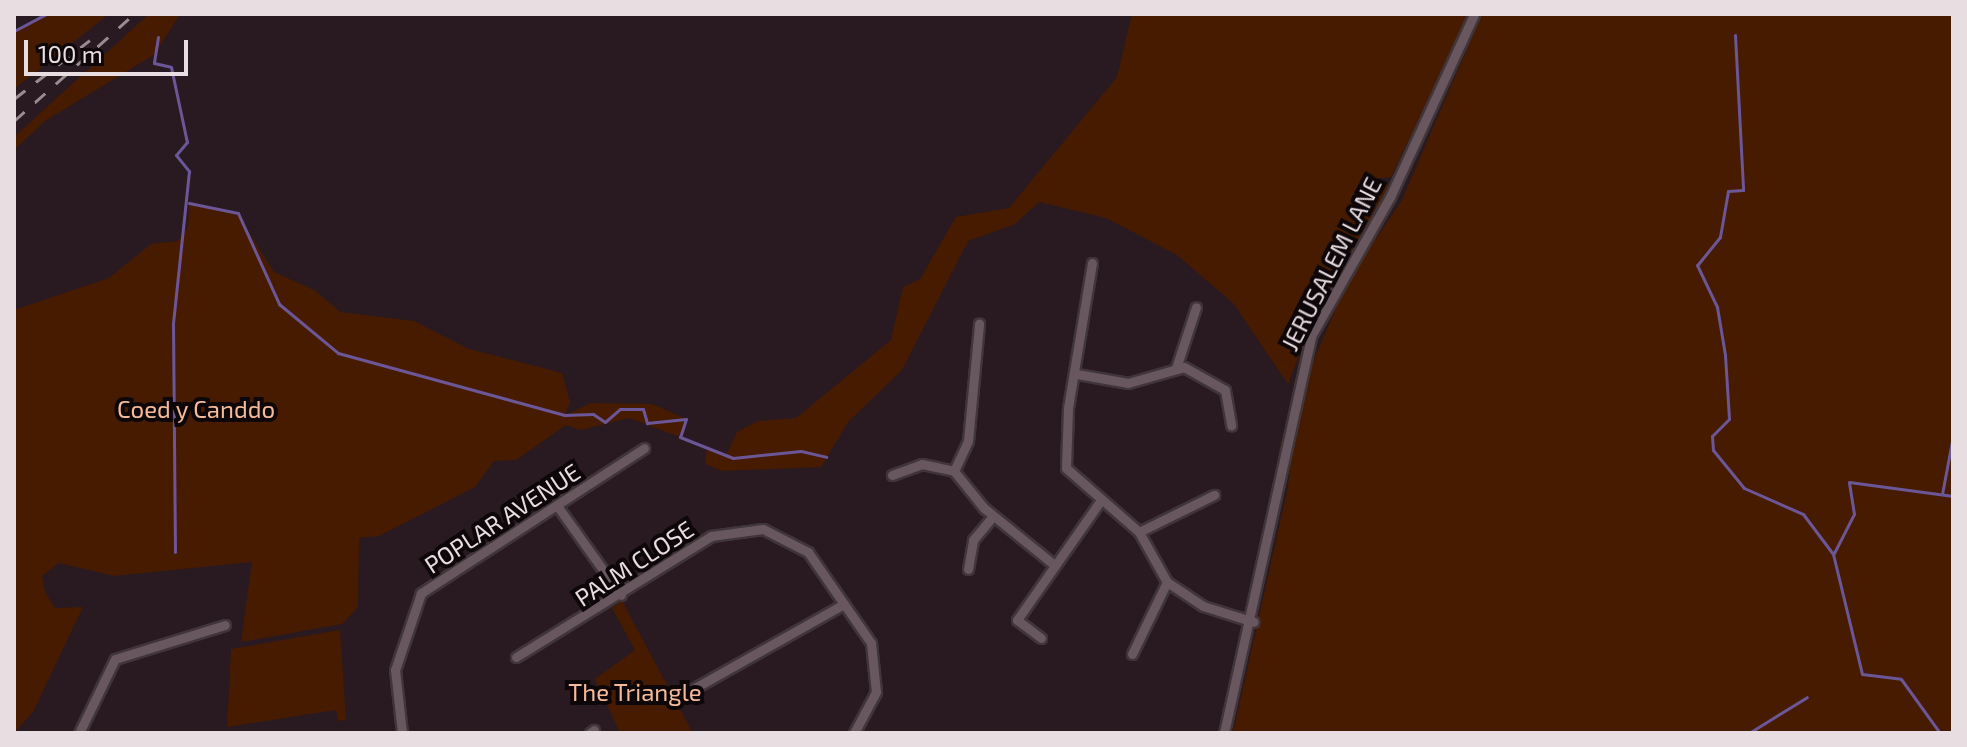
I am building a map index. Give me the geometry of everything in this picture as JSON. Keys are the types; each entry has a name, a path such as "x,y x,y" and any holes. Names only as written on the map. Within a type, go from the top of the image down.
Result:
{"street":[{"name":"JERUSALEM LANE","path":"1224,733 1254,622 1311,336 1390,197 1474,14"},
{"path":"1092,263 1077,374 1068,408 1066,468 1139,532 1167,582 1203,606 1254,622"},
{"path":"1176,368 1196,307"},
{"path":"954,471 968,441 979,324"},
{"path":"1077,374 1128,383 1176,368 1207,376 1225,390 1231,425"},
{"name":"POPLAR AVENUE","path":"402,733 395,670 421,593 558,507 644,448"},
{"path":"892,475 922,464 954,471 993,516 1052,563"},
{"path":"1139,532 1214,495"},
{"path":"1041,638 1017,620 1052,563 1101,500"},
{"path":"558,507 621,595"},
{"path":"968,569 973,540 993,516"},
{"name":"PALM CLOSE","path":"516,657 621,595 675,556 738,528 787,536 808,552 871,643 877,667 876,692 854,733"},
{"path":"1132,654 1167,582"},
{"path":"693,689 844,604"},
{"path":"80,733 115,659 225,625"}],"green space":[{"path":"46,14 109,14 14,89 14,31"},
{"path":"149,14 180,14 155,54 45,121 14,150 14,137"},
{"path":"1132,14 1469,14 1391,177 1375,179 1390,186 1317,308 1288,384 1233,303 1177,255 1106,218 1039,202 1015,224 968,241 902,370 848,422 821,467 722,471 705,464 707,448 726,455 737,432 758,421 796,418 891,340 903,287 920,279 956,217 1009,208 1117,77"},
{"path":"1482,14 1953,14 1953,733 1233,733 1288,487 1298,397 1348,280 1402,200"},
{"name":"Coed y Canddo","path":"189,203 238,215 274,272 316,291 340,312 414,321 469,349 562,373 570,402 565,415 591,403 652,404 686,419 680,437 629,418 581,430 566,425 516,460 494,461 475,487 379,536 359,538 358,607 342,624 241,642 252,562 114,576 59,563 42,576 45,592 55,608 83,607 33,712 14,733 14,310 109,278 151,244 178,241 188,227"},
{"name":"The Triangle","path":"622,601 692,733 620,733 595,679 635,650 612,608"},
{"path":"340,630 346,720 338,721 336,710 227,727 231,649"}],"waterway":[{"path":"14,31 46,14"},
{"path":"1735,35 1743,190 1728,191 1720,237 1697,265 1717,307 1725,355 1729,419 1712,436 1713,450 1744,488 1803,514 1833,554 1862,674 1901,679 1940,733"},
{"path":"158,37 154,63 171,67 187,142 176,155 189,171 173,324 175,552"},
{"path":"189,203 238,213 279,304 338,353 564,415 593,414 605,422 620,409 643,409 647,423 686,419 680,437 733,458 801,451 826,457"},
{"path":"1942,494 1953,436"},
{"path":"1834,553 1854,514 1849,482 1953,496"},
{"path":"1749,733 1807,697"}],"railway":[{"path":"14,121 134,14"},
{"path":"14,99 90,40"}]}
